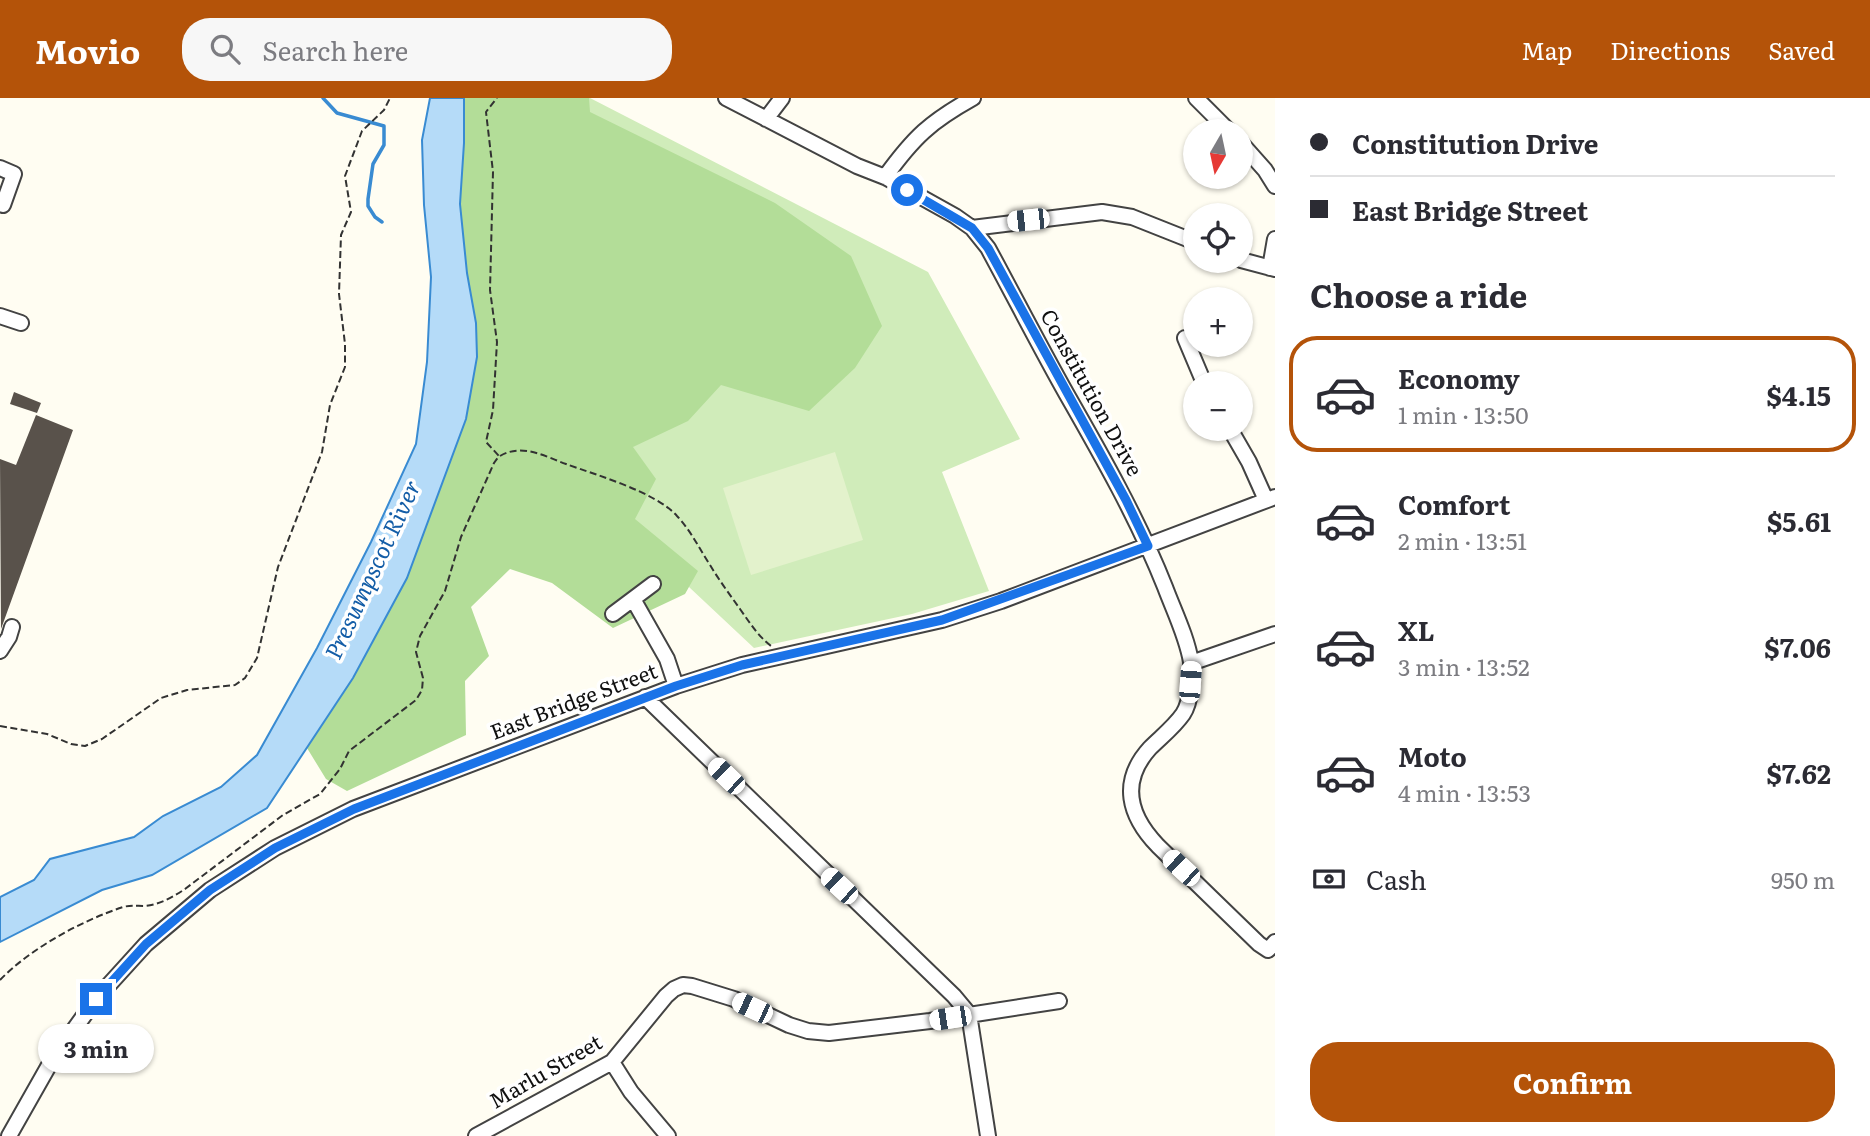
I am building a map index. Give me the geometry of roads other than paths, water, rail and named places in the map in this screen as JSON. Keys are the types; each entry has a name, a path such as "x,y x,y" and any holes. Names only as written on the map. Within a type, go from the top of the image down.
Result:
{"street":[{"name":"Constitution Drive","path":"726,98 857,166 886,177 972,228 988,248 1126,500 1148,546 1191,663 1189,701 1184,712 1151,747 1136,768 1132,780 1133,807 1143,830 1240,927 1271,946"},
{"path":"766,119 782,98"},
{"path":"886,177 917,136 932,122 973,98"},
{"path":"1196,98 1217,119"},
{"path":"1253,156 1275,186"},
{"path":"0,168 14,174 3,205 0,203"},
{"path":"972,228 1102,212 1132,217 1183,237"},
{"path":"1253,263 1273,268 1275,239"},
{"path":"0,316 20,323"},
{"path":"1237,441 1271,498"},
{"name":"East Bridge Street","path":"9,1136 51,1060 96,999 146,944 210,890 275,848 354,809 676,686 742,665 942,620 1148,546 1271,498"},
{"path":"613,614 653,584"},
{"path":"633,599 667,659 676,686"},
{"path":"0,651 12,627"},
{"path":"1191,663 1275,634"},
{"path":"645,697 954,996 969,1014 988,1136"},
{"name":"Marlu Street","path":"476,1136 612,1062 666,996 683,985 709,990 808,1031 849,1031 1059,1001"},
{"path":"612,1062 631,1092 668,1136"}],"water":[{"name":"Presumpscot River","path":"430,98 464,98 460,204 467,273 476,323 477,357 466,419 407,578 353,678 267,808 152,875 102,890 0,942 0,897 34,880 50,859 134,837 163,816 221,787 257,755 317,648 371,542 416,444 427,362 431,277 424,205 422,140"}],"waterway":[{"path":"323,98 337,113 384,126 384,145 373,164 368,199 368,206 382,222"}]}
